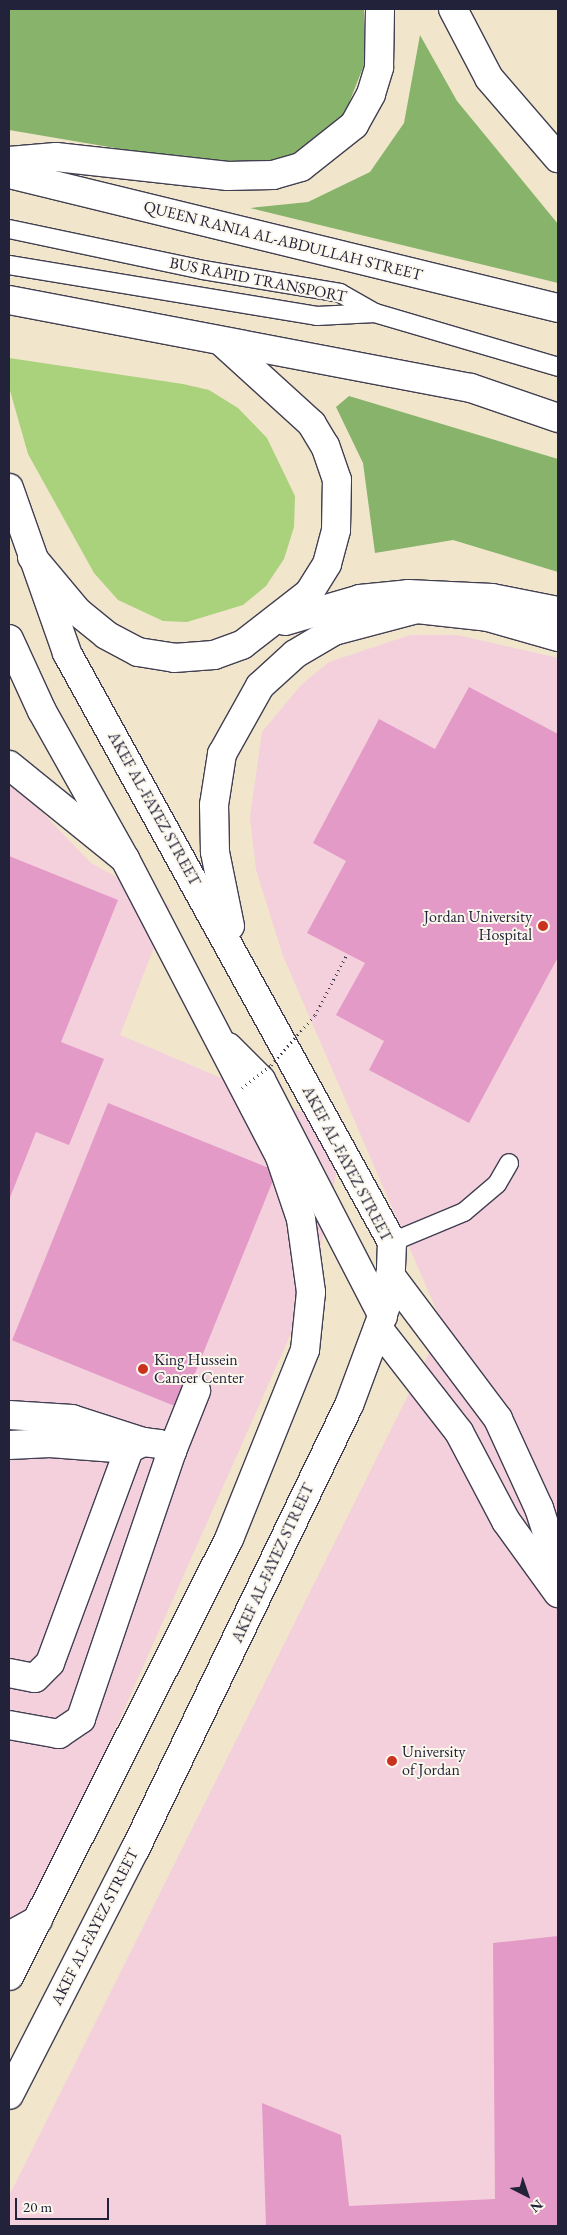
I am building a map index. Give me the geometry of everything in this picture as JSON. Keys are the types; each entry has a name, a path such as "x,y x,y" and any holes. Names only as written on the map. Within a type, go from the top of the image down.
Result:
{"main road":[{"path":"9,161 56,157 228,176 273,175 301,167 354,125 371,94 379,67 380,9"},
{"path":"453,9 489,78 558,158"},
{"name":"QUEEN RANIA AL-ABDULLAH STREET","path":"9,174 558,308"},
{"path":"9,300 223,343 471,388 558,418"},
{"path":"223,343 312,424 337,480 336,530 327,564 309,593 270,627"},
{"name":"AKEF AL-FAYEZ STREET","path":"9,488 67,653 250,979 392,1242 390,1275 381,1322 349,1405 221,1673 9,2095"},
{"path":"32,557 78,612 106,635 138,652 174,658 214,655 270,627 333,606 408,594 492,598 558,612"},
{"path":"250,979 226,916 215,852 214,805 222,754 260,686 295,654 334,630 417,609 488,617 558,637"},
{"path":"9,639 42,711 125,859 242,1088 280,1158 301,1220 311,1292 305,1350 229,1538 9,1976"},
{"path":"9,765 125,859"},
{"path":"217,1038 262,1080 381,1322 459,1432 506,1521 558,1593"},
{"path":"390,1275 498,1419 539,1508 558,1567"},
{"path":"9,1725 59,1734 81,1719 172,1451 196,1391"},
{"path":"9,1416 72,1419 136,1446"},
{"path":"9,1445 50,1443 136,1446 160,1444 172,1451"},
{"path":"9,1673 35,1678 50,1663 136,1446"},
{"path":"9,1936 38,1920"}],"lane":[{"name":"BUS RAPID TRANSPORT","path":"9,229 203,270 340,293 376,313"},
{"name":"BUS RAPID TRANSPORT","path":"9,265 317,316 376,313"},
{"path":"376,313 558,367"},
{"path":"392,1242 464,1212 497,1184 509,1163"}],"path":[{"path":"242,1088 272,1065 315,1015 347,954"}],"shaded area":[{"name":"University of Jordan","path":"410,635 457,635 558,658 558,2226 9,2226 9,2196 443,1325 283,956 256,870 250,817 262,732 301,685 329,662"},
{"name":"King Hussein Cancer Center","path":"9,778 91,863 170,906 120,1035 332,1125 342,1147 312,1286 39,1901 9,1945"}],"green space":[{"path":"9,9 364,9 364,65 345,113 308,153 267,167 227,167 9,130"},
{"path":"420,35 457,101 558,224 558,283 250,208 308,202 370,172 404,123"},
{"path":"9,358 183,384 209,390 238,408 267,438 295,496 294,527 284,559 266,586 243,605 187,622 163,621 118,600 94,573 28,454 9,387"},
{"path":"349,396 558,459 558,572 453,540 375,553 363,463 336,407"}],"building":[{"path":"469,687 558,734 558,957 469,1123 369,1070 384,1041 336,1015 365,963 307,933 346,861 313,843 379,719 435,749"},
{"path":"9,856 118,900 61,1042 104,1059 69,1145 36,1132 9,1200"},
{"path":"108,1103 277,1171 181,1409 12,1340"},
{"path":"558,1936 558,2226 266,2226 262,2103 341,2135 349,2206 495,2199 493,1943"}],"place":[{"name":"Jordan University Hospital","path":"543,926"},
{"name":"King Hussein Cancer Center","path":"143,1369"},
{"name":"University of Jordan","path":"392,1761"}]}
